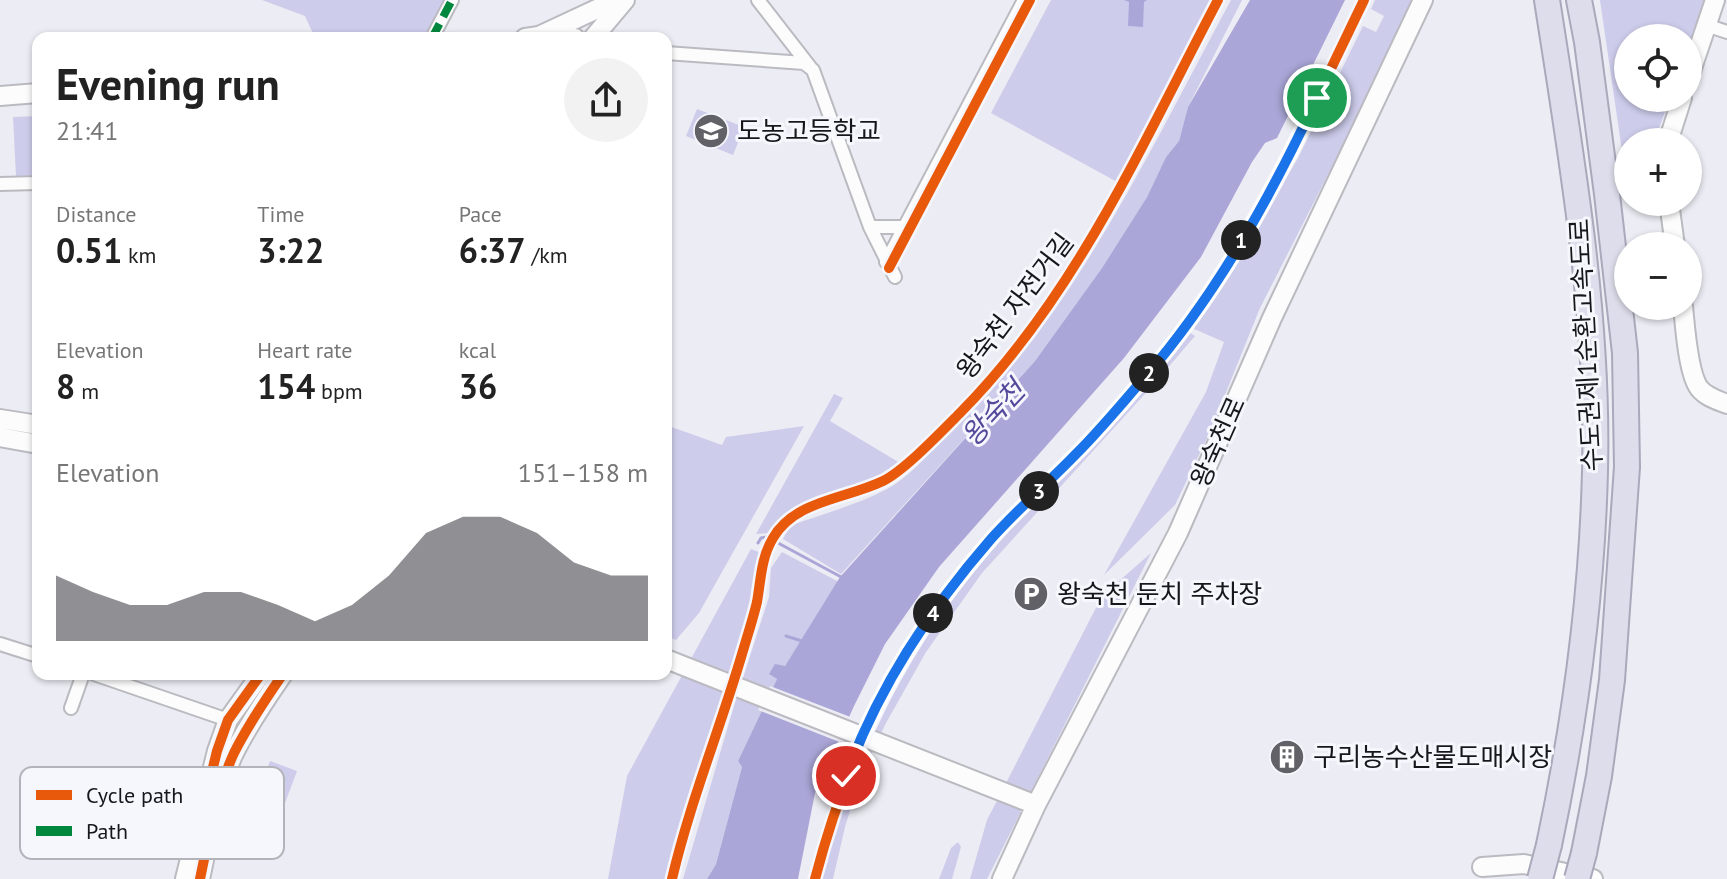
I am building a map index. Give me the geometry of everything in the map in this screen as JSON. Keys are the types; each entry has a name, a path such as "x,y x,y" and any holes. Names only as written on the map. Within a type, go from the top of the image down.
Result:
{"highway":[{"name":"수도권제1순환고속도로","path":"1540,879 1565,769 1578,687 1596,470 1592,348 1577,197 1547,0"},
{"name":"수도권제1순환고속도로","path":"1577,879 1599,776 1612,680 1627,467 1625,353 1597,118 1579,0"}],"street":[{"path":"435,32 452,0"},
{"path":"543,32 616,0"},
{"path":"598,32 625,0"},
{"path":"758,0 818,80 870,227 895,277"},
{"path":"886,262 1024,0"},
{"name":"왕숙천로","path":"1002,879 1030,803 1178,533 1272,318 1423,0"},
{"path":"1702,37 1715,0"},
{"path":"1706,25 1727,32"},
{"path":"672,53 804,63 811,68"},
{"path":"0,96 32,93"},
{"path":"0,184 32,183"},
{"path":"870,227 905,227"},
{"path":"1685,320 1689,356 1698,387 1711,398 1727,404"},
{"path":"0,419 32,424"},
{"path":"0,437 32,443"},
{"path":"0,644 32,654"},
{"path":"672,661 1030,803"},
{"path":"71,708 81,680"},
{"path":"111,680 228,720"},
{"path":"213,767 228,720 257,680"},
{"path":"229,767 248,726 279,680"},
{"path":"185,879 190,859"},
{"path":"200,879 205,859"},
{"path":"1508,879 1482,867 1524,864 1593,879"}],"shaded area":[{"path":"262,0 445,0 426,32 312,32 305,16"},
{"path":"1051,0 1216,0 1119,183 991,113"},
{"path":"1231,0 1242,0 1188,107 1179,141 1166,157 1147,197 1102,268 1035,361 841,574 783,539 790,526 864,500 895,484 989,393 1031,342 1104,233"},
{"path":"1375,0 1413,0 1388,57 1260,308 1210,432 1175,505 1104,575 1206,392 1224,342 1192,328 1230,272 1298,158 1363,26 1376,32 1384,16 1371,9"},
{"path":"1600,0 1705,0 1696,24 1614,24 1614,96"},
{"path":"697,109 744,127 733,155 686,136"},
{"path":"1616,112 1665,112 1659,128 1619,128"},
{"path":"32,116 32,175 16,176 13,117"},
{"path":"1189,332 1195,336 982,573 926,652 886,723 860,778 833,879 821,879 838,809 852,768 893,686 930,624 1005,530 1089,446"},
{"path":"834,394 843,398 830,421 900,463 866,483 793,511 771,533 756,534"},
{"path":"804,426 699,613 676,640 672,638 672,427 722,445 726,437"},
{"path":"751,549 759,552 754,597 666,879 608,879 627,776"},
{"path":"782,552 839,582 785,666 769,673 777,679 738,761 742,767 716,864 707,879 683,879 769,597 771,568"},
{"path":"1151,553 987,879 970,879 987,820 1102,596"},
{"path":"270,761 297,771 284,806 284,767 268,767"},
{"path":"958,842 961,847 952,879 939,879 951,848"}],"water":[{"path":"1124,0 1147,0 1144,2 1143,27 1128,26 1129,2"},
{"name":"왕숙천","path":"1250,0 1345,0 1277,138 1265,143 1201,257 1124,358 939,567 885,644 815,793 798,879 707,879 716,864 742,767 738,761 777,679 769,674 775,664 785,666 840,577 1035,361 1102,268 1147,197 1166,157 1179,141 1188,107"}],"pier":[{"path":"770,686 853,718 842,743 758,710"}],"waterway":[{"path":"758,543 761,538 767,537 843,578"},
{"path":"786,636 805,642"}],"marked path":[{"path":"435,32 452,0"}],"cycle path":[{"path":"889,268 1030,0"},
{"name":"왕숙천 자전거길","path":"672,879 687,822 750,628 764,561 773,538 783,525 808,508 869,487 902,468 960,413 1001,368 1039,319 1104,217 1218,0"},
{"path":"815,879 844,785 862,741 906,657 960,577 1012,517 1111,416 1155,366 1196,312 1224,270 1274,182 1364,0"},
{"path":"213,767 228,720 257,680"},
{"path":"228,767 245,732 279,680"},
{"path":"200,879 204,859"}],"place":[{"name":"도농고등학교","path":"711,131"},
{"name":"왕숙천 둔치 주차장","path":"1031,594"},
{"name":"구리농수산물도매시장","path":"1287,757"}],"route":[{"path":"846,776 891,679 938,606 991,539 1110,417 1167,351 1199,307 1268,195 1317,98"}]}
